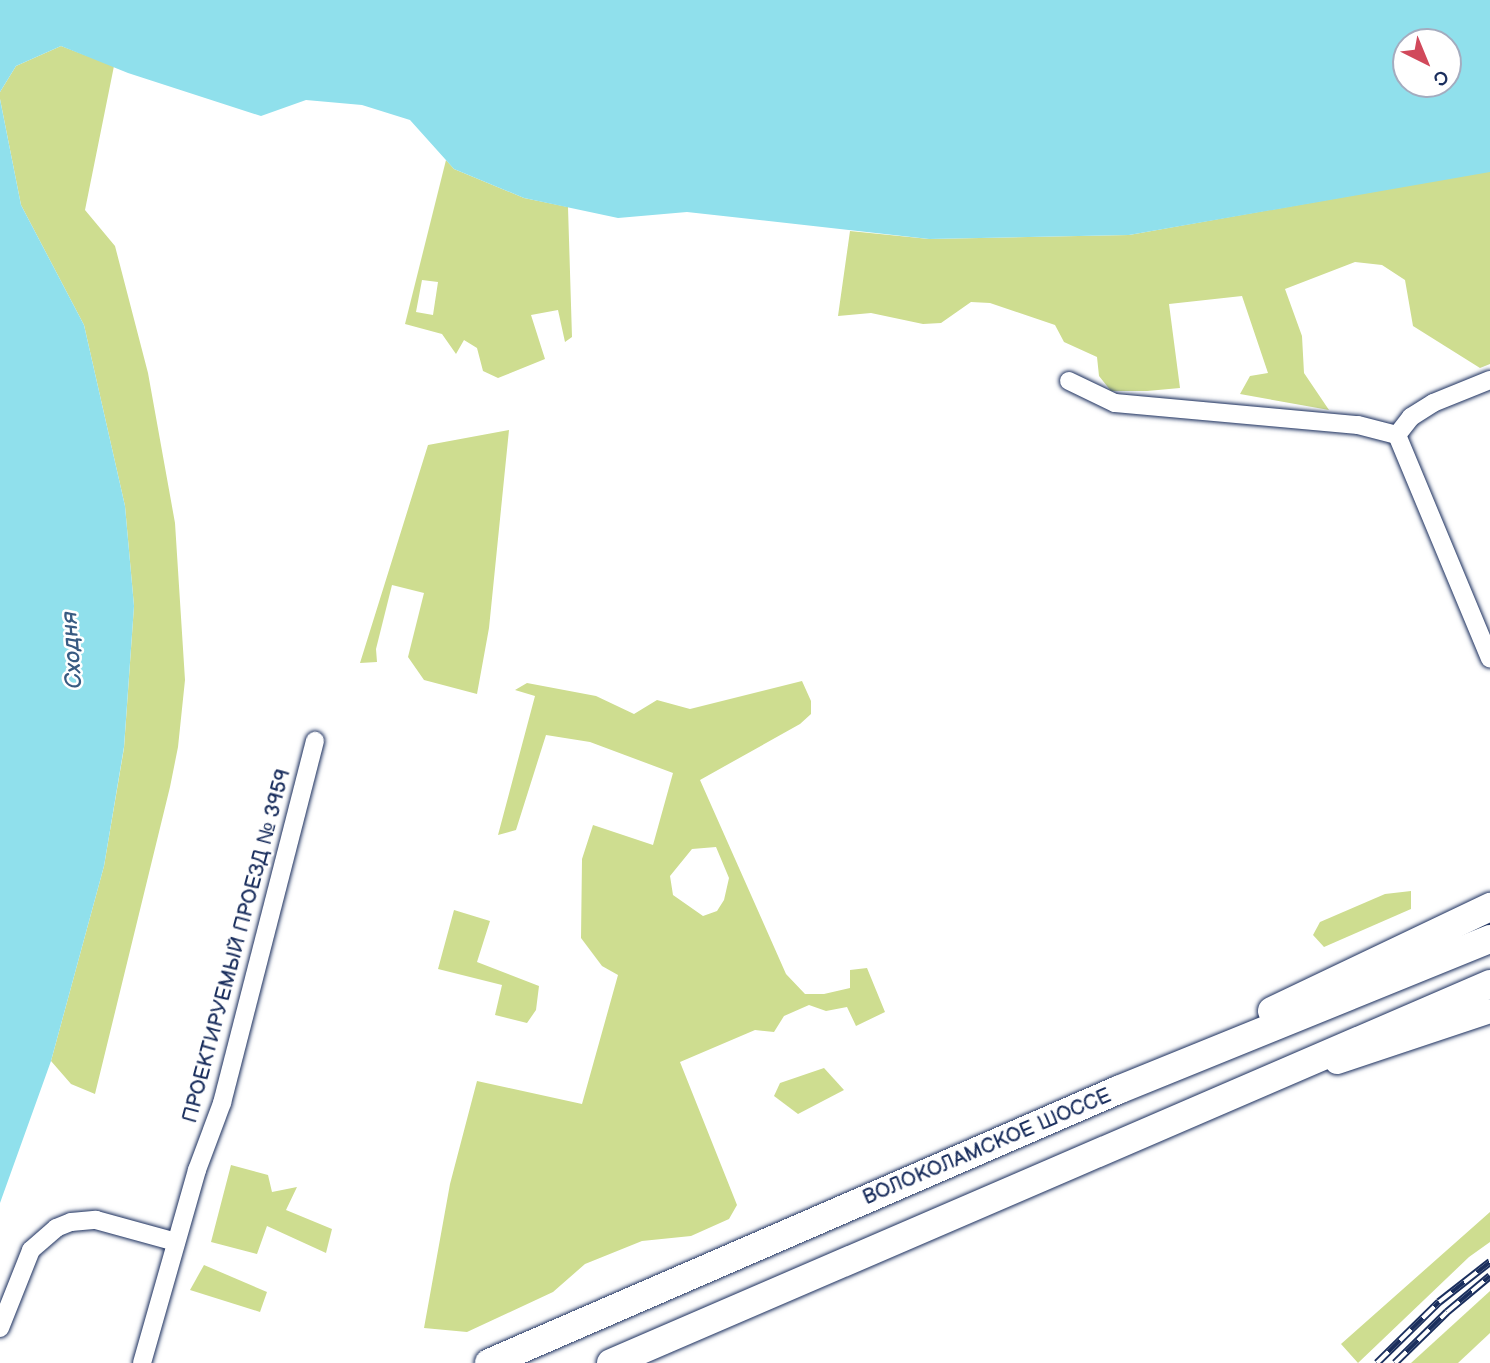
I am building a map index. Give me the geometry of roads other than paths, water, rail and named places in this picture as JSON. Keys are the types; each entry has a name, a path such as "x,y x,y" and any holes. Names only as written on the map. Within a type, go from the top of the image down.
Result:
{"main road":[{"path":"1133,1084 1315,988 1490,907"},
{"name":"ВОЛОКОЛАМСКОЕ ШОССЕ","path":"489,1363 1133,1084 1490,939"},
{"path":"611,1363 1490,984"},
{"path":"1236,1093 1490,1012"}],"street":[{"path":"1397,435 1411,417 1433,403 1490,380"},
{"path":"1069,381 1115,403 1358,425 1397,435"},
{"path":"1397,435 1490,658"},
{"name":"ПРОЕКТИРУЕМЫЙ ПРОЕЗД № 3959","path":"142,1363 197,1170 222,1103 316,741"},
{"path":"0,1328 31,1250 57,1228 96,1220 176,1242"}],"water":[{"path":"0,0 1490,0 1490,172 1129,235 929,239 687,212 618,218 524,198 454,169 410,120 362,105 306,100 261,116 128,73 61,46 16,66 0,92"},
{"name":"Сходня","path":"0,99 21,205 84,325 125,506 134,606 124,747 104,866 51,1061 0,1203"}],"railway":[{"path":"1377,1363 1439,1302 1490,1262"},
{"path":"1395,1363 1447,1312 1490,1276"}]}
